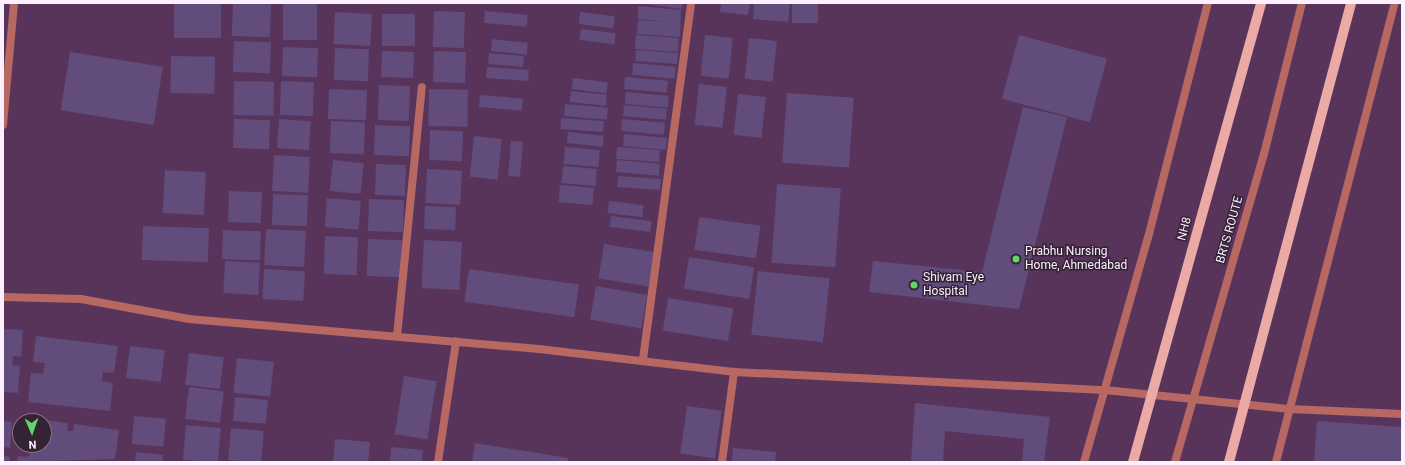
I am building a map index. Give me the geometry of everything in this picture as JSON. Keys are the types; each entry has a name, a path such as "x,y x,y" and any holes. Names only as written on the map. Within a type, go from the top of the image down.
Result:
{"main road":[{"name":"NH8","path":"1133,462 1153,395 1261,3"},
{"path":"1229,462 1351,3"}],"street":[{"path":"3,125 14,3"},
{"path":"643,359 691,3"},
{"path":"1084,462 1105,390 1208,3"},
{"name":"BRTS ROUTE","path":"1175,462 1196,399 1302,3"},
{"path":"1276,462 1395,3"},
{"path":"397,336 422,87"},
{"path":"3,297 81,299 189,319 456,341 643,359 734,372 1105,390 1290,409 1402,414"},
{"path":"438,462 456,341"},
{"path":"722,462 734,372"}],"building":[{"path":"174,3 221,3 221,38 174,38"},
{"path":"233,3 271,4 270,37 232,36"},
{"path":"283,3 317,3 317,40 283,40"},
{"path":"639,3 683,3 682,9"},
{"path":"721,3 750,3 748,15 720,12"},
{"path":"754,3 790,3 788,22 753,19"},
{"path":"792,3 818,3 818,23 792,23"},
{"path":"638,6 681,10 680,37 637,34 638,20 669,22 638,19"},
{"path":"434,11 465,12 464,48 433,47"},
{"path":"485,11 528,15 527,27 484,23"},
{"path":"335,12 372,14 370,46 333,44"},
{"path":"580,12 615,16 613,28 579,24"},
{"path":"382,14 415,14 415,46 382,46"},
{"path":"581,29 616,33 614,44 580,40"},
{"path":"636,35 679,38 678,52 635,49"},
{"path":"705,35 733,38 729,79 701,76"},
{"path":"1019,35 1107,59 1090,122 1002,99"},
{"path":"749,38 777,41 773,82 745,79"},
{"path":"492,39 528,43 527,55 491,51"},
{"path":"234,41 271,42 270,73 233,72"},
{"path":"283,47 318,48 317,77 282,76"},
{"path":"335,48 369,49 368,81 334,80"},
{"path":"636,50 678,53 677,64 635,61"},
{"path":"382,51 414,52 413,78 381,77"},
{"path":"434,51 466,52 465,83 433,82"},
{"path":"70,52 163,67 154,125 61,110"},
{"path":"489,53 524,56 523,67 488,64"},
{"path":"171,56 215,57 214,94 170,93"},
{"path":"633,63 676,67 675,79 632,75"},
{"path":"487,67 529,70 528,81 486,78"},
{"path":"625,77 668,81 667,93 624,89"},
{"path":"573,78 608,82 606,93 572,89"},
{"path":"234,81 274,82 273,116 233,115"},
{"path":"281,81 314,82 313,116 280,115"},
{"path":"699,84 727,87 723,128 695,125"},
{"path":"379,85 410,86 409,121 378,120"},
{"path":"329,89 367,90 366,120 328,119"},
{"path":"429,89 468,90 467,127 428,126"},
{"path":"571,91 607,95 606,106 570,102"},
{"path":"626,92 669,96 668,108 625,104"},
{"path":"787,93 854,98 849,168 782,163"},
{"path":"738,94 766,97 762,138 734,135"},
{"path":"480,95 523,99 522,111 479,107"},
{"path":"565,104 608,108 607,120 564,116"},
{"path":"624,105 667,109 666,120 623,116"},
{"path":"1023,107 1067,117 1019,309 869,292 873,261 982,272"},
{"path":"561,118 604,121 603,132 560,129"},
{"path":"234,119 270,120 269,149 233,148"},
{"path":"279,119 311,121 309,150 277,148"},
{"path":"622,119 665,123 664,135 621,131"},
{"path":"331,121 365,122 364,154 330,153"},
{"path":"375,125 410,126 409,156 374,155"},
{"path":"430,130 463,131 462,161 429,160"},
{"path":"568,132 604,136 603,147 567,143"},
{"path":"624,134 667,138 666,150 623,146"},
{"path":"474,136 502,139 498,180 470,177"},
{"path":"511,141 523,142 520,177 508,176"},
{"path":"565,147 600,150 598,167 564,164"},
{"path":"617,147 660,150 659,162 616,159"},
{"path":"274,155 310,157 308,193 272,191"},
{"path":"333,160 364,163 361,194 330,191"},
{"path":"617,160 660,164 659,176 616,172"},
{"path":"376,164 406,165 405,196 375,195"},
{"path":"563,166 597,169 595,186 562,183"},
{"path":"427,169 462,171 460,205 425,203"},
{"path":"165,170 206,172 204,215 163,213"},
{"path":"618,176 661,179 660,190 617,187"},
{"path":"777,184 841,188 835,267 771,263"},
{"path":"560,185 594,188 592,205 559,202"},
{"path":"229,191 262,192 261,223 228,222"},
{"path":"273,194 308,195 307,226 272,225"},
{"path":"327,198 361,201 358,230 324,227"},
{"path":"369,199 404,200 403,232 368,231"},
{"path":"609,201 644,205 642,217 608,213"},
{"path":"425,206 456,207 455,230 424,229"},
{"path":"611,216 652,221 650,232 610,227"},
{"path":"699,217 760,226 756,258 694,250"},
{"path":"143,226 209,228 208,262 142,260"},
{"path":"266,229 306,231 304,267 264,265"},
{"path":"223,230 261,231 260,260 222,259"},
{"path":"325,236 358,237 357,275 324,274"},
{"path":"368,239 402,240 401,277 367,276"},
{"path":"424,240 462,242 459,290 421,288"},
{"path":"604,244 654,252 649,287 599,279"},
{"path":"689,257 754,267 749,299 684,289"},
{"path":"225,261 260,263 258,295 223,293"},
{"path":"264,269 305,271 303,301 262,299"},
{"path":"469,269 579,284 574,317 464,302"},
{"path":"758,271 830,279 823,342 751,335"},
{"path":"596,286 647,295 641,329 590,319"},
{"path":"668,298 733,308 728,341 663,331"},
{"path":"3,329 23,330 21,357 13,356 12,365 20,366 18,393 3,392"},
{"path":"36,336 118,346 114,373 103,372 102,381 113,383 110,411 28,402 31,373 43,374 45,363 33,362"},
{"path":"130,346 165,350 161,382 126,378"},
{"path":"189,353 224,357 220,389 185,385"},
{"path":"237,358 274,362 270,397 233,393"},
{"path":"404,376 437,381 427,439 395,434"},
{"path":"189,387 224,391 220,423 185,419"},
{"path":"235,397 268,400 266,424 233,421"},
{"path":"915,403 1050,417 1044,462 1022,462 1024,439 945,431 943,462 911,462"},
{"path":"687,406 722,411 715,458 680,454"},
{"path":"134,416 166,419 163,447 132,444"},
{"path":"3,421 12,422 10,448 3,447"},
{"path":"52,421 68,423 67,431 73,431 74,424 119,430 115,459 17,462 18,456 29,457 30,453 52,453"},
{"path":"1317,421 1402,427 1402,462 1314,462"},
{"path":"186,425 221,428 218,462 183,460"},
{"path":"231,428 264,431 261,462 228,460"},
{"path":"335,439 370,442 368,462 333,462"},
{"path":"475,443 568,458 568,462 472,462"},
{"path":"391,447 423,450 422,462 390,462"},
{"path":"733,448 776,452 775,462 732,462"},
{"path":"136,452 163,455 162,462 135,462"},
{"path":"3,456 10,457 9,462 3,462"}],"place":[{"name":"Prabhu Nursing Home, Ahmedabad","path":"1016,259"},
{"name":"Shivam Eye Hospital","path":"914,285"}]}
